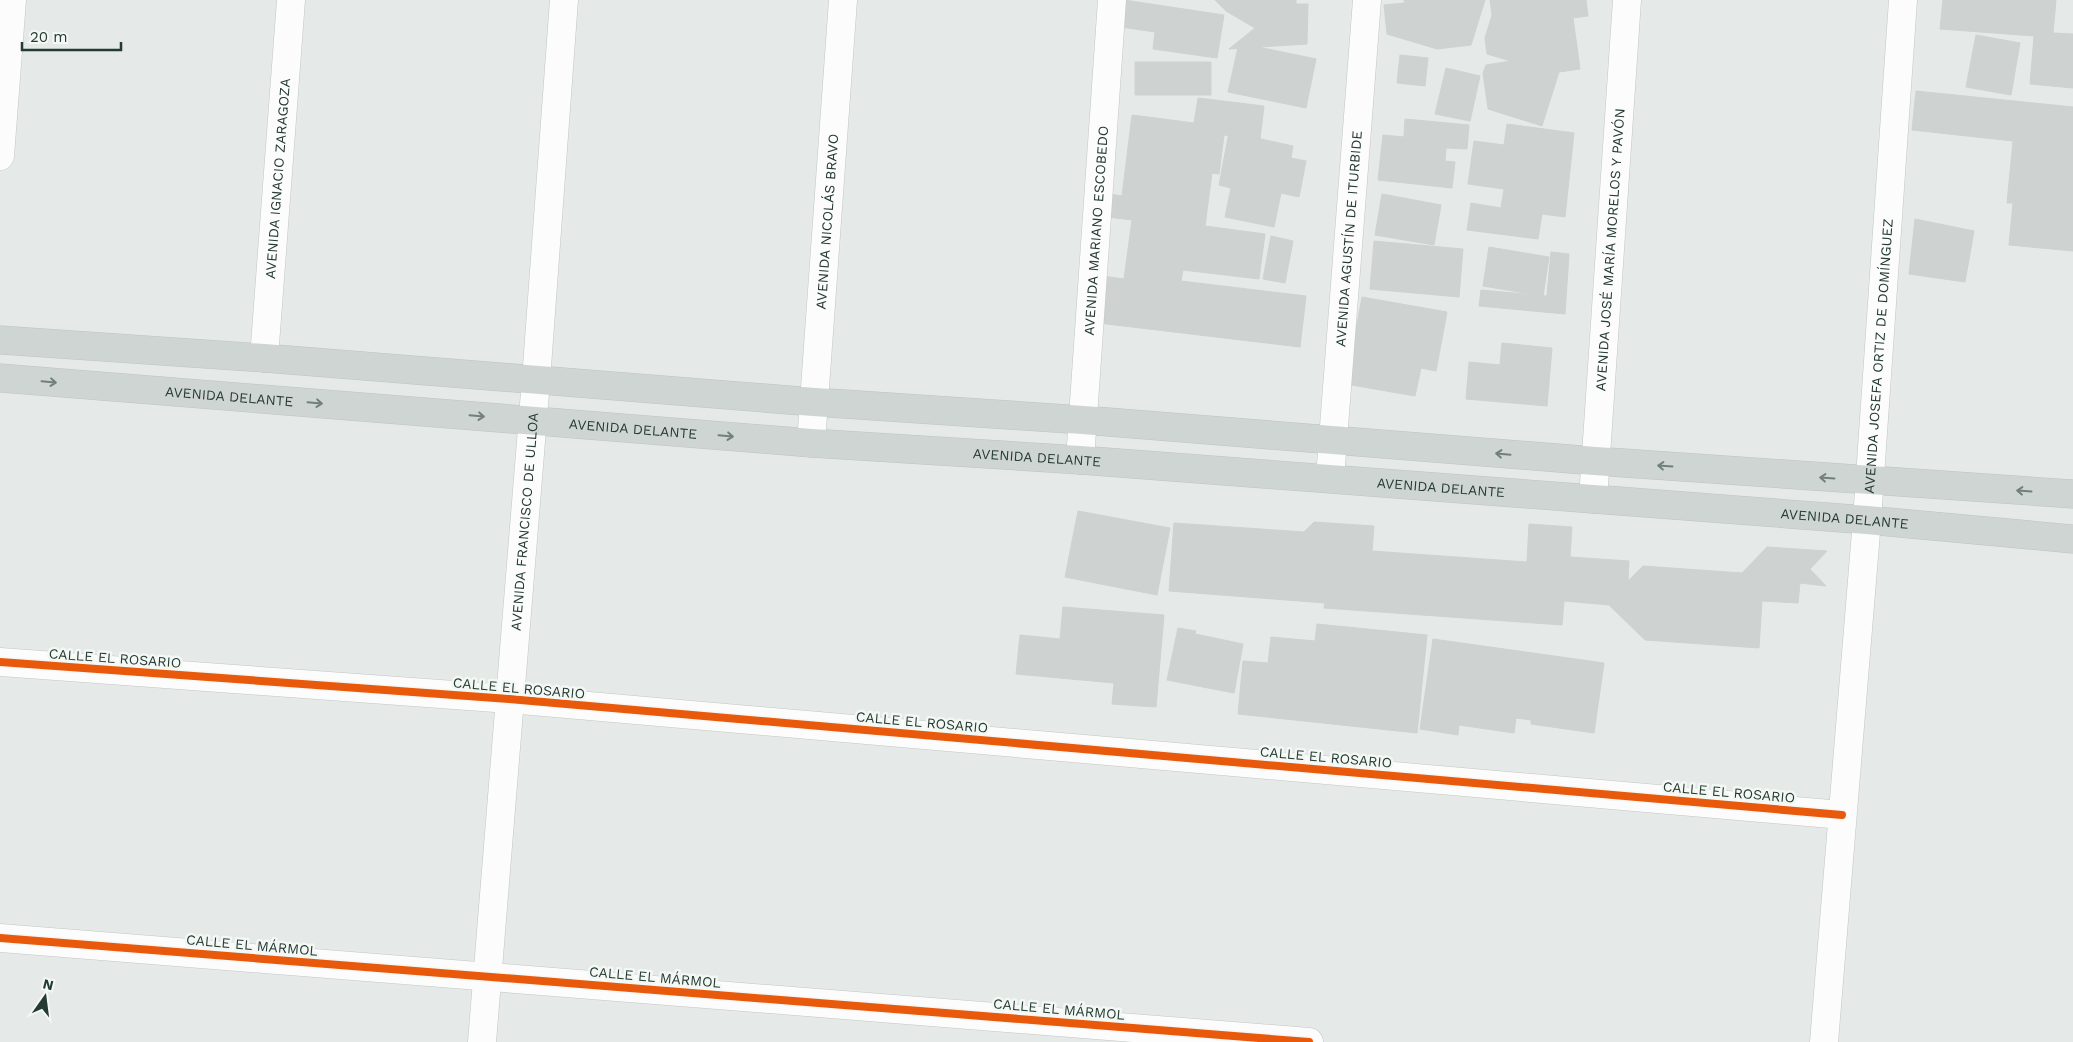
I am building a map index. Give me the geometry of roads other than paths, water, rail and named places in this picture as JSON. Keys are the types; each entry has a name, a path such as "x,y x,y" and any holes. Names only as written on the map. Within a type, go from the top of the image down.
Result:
{"main road":[{"path":"0,340 264,358 814,402 1083,420 1595,461 2073,494"},
{"name":"AVENIDA DELANTE","path":"0,378 811,443 1330,478 1867,520 2073,539"}],"street":[{"path":"0,156 4,45 12,0"},
{"name":"AVENIDA IGNACIO ZARAGOZA","path":"264,358 291,0"},
{"name":"AVENIDA FRANCISCO DE ULLOA","path":"482,1042 533,421 564,0"},
{"name":"AVENIDA NICOLÁS BRAVO","path":"811,443 843,0"},
{"name":"AVENIDA MARIANO ESCOBEDO","path":"1080,460 1112,0"},
{"name":"AVENIDA AGUSTÍN DE ITURBIDE","path":"1330,478 1367,0"},
{"name":"AVENIDA JOSÉ MARÍA MORELOS Y PAVÓN","path":"1593,499 1627,0"},
{"name":"AVENIDA JOSEFA ORTIZ DE DOMÍNGUEZ","path":"1824,1042 1867,520 1903,0"},
{"name":"CALLE EL ROSARIO","path":"0,662 509,699 1842,815"},
{"name":"CALLE EL MÁRMOL","path":"0,938 1309,1042"}]}
